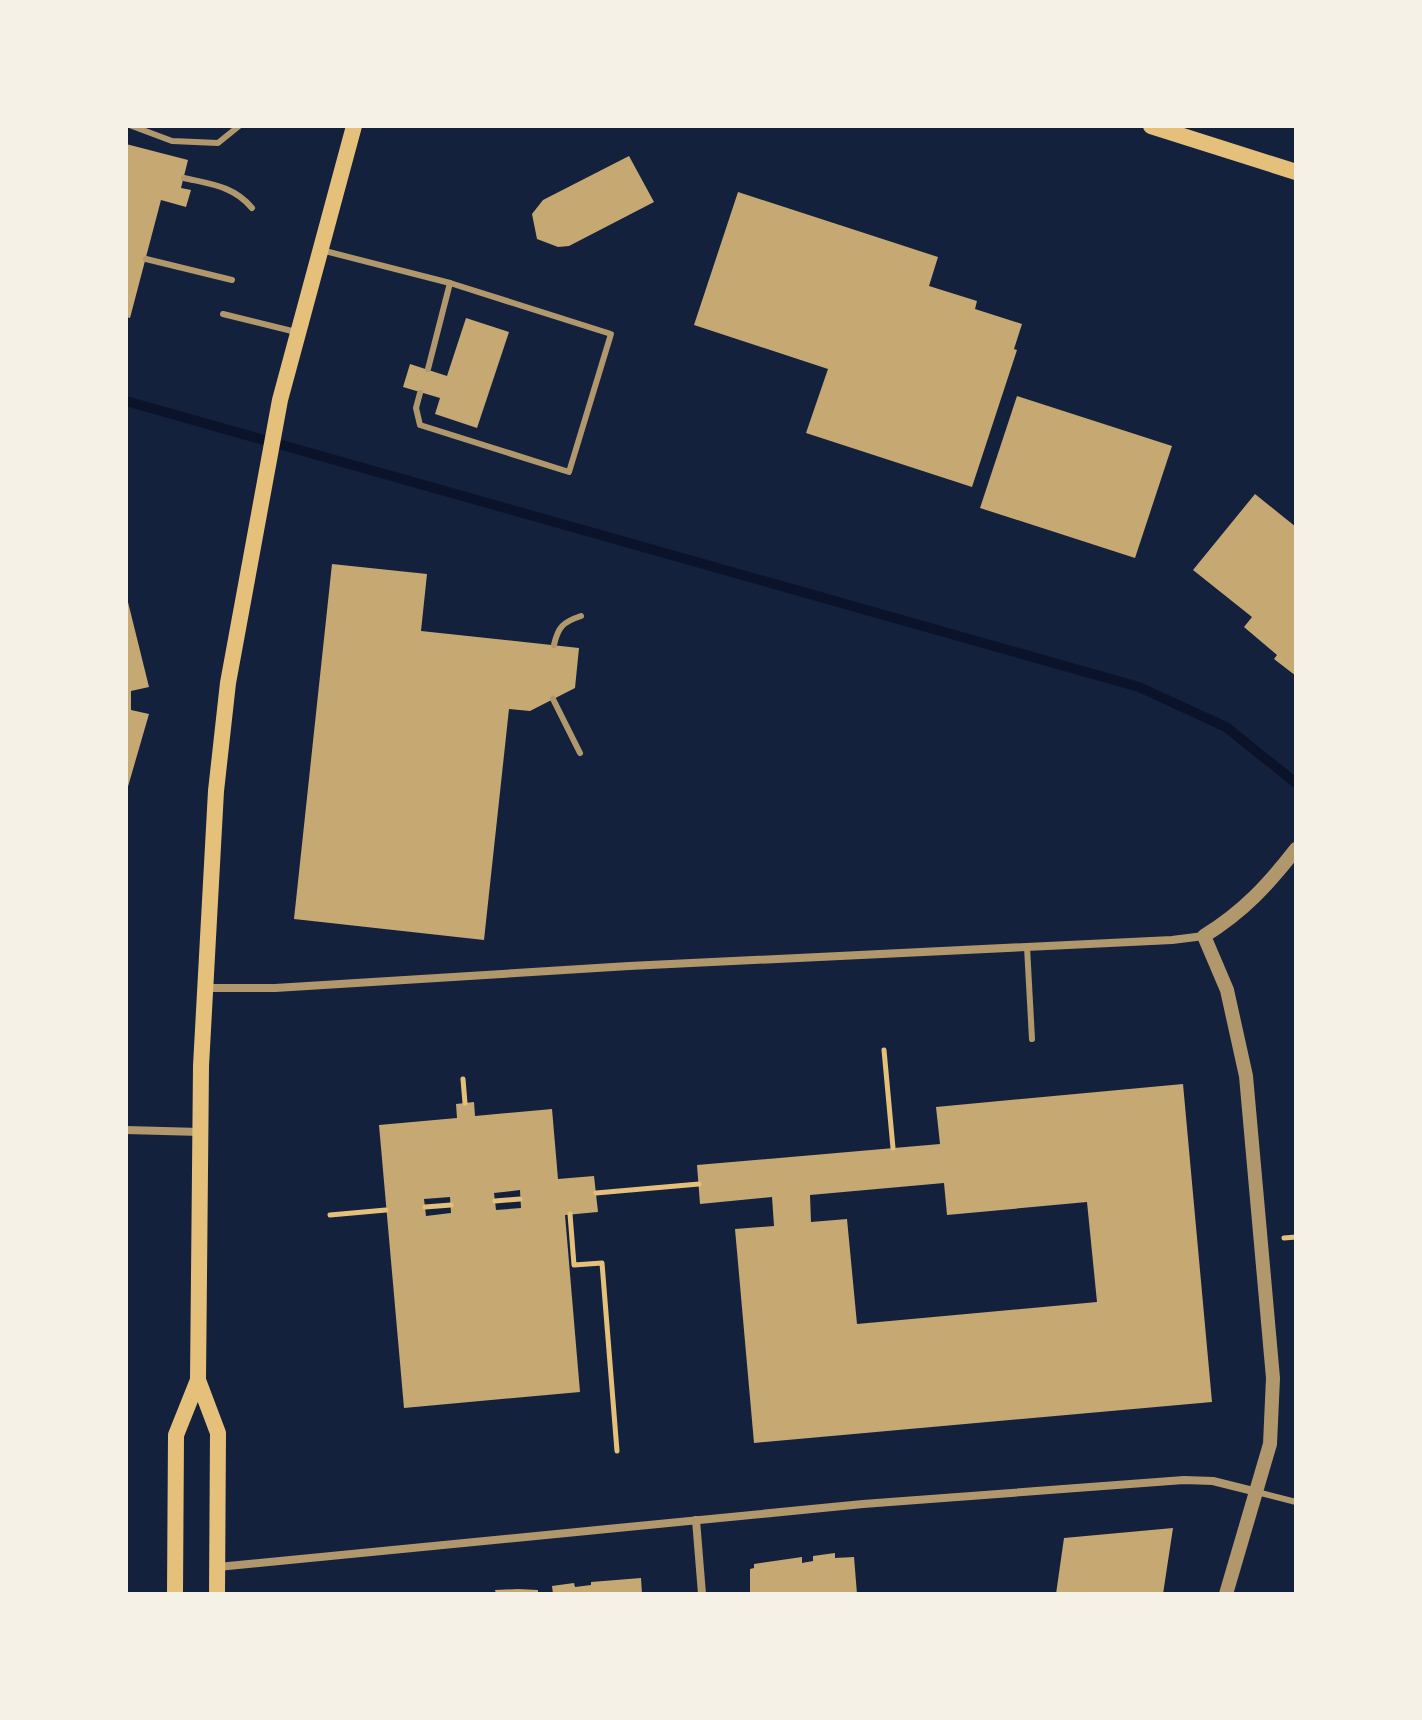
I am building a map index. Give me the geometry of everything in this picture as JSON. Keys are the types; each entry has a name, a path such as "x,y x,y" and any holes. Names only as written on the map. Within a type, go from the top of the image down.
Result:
{"main road":[{"path":"217,1594 218,1433 198,1380 200,1132 216,791 228,683 280,400 318,249 354,126"},
{"path":"1151,126 1296,172"},
{"path":"175,1594 176,1435 198,1380"}],"street":[{"path":"205,988 275,988 1204,936 1233,918 1260,895 1296,849"},
{"path":"1204,936 1227,990 1246,1076 1273,1378 1270,1444 1226,1594"},
{"path":"126,1130 200,1132"},
{"path":"218,1567 696,1520 1184,1480 1213,1481 1257,1492"},
{"path":"696,1520 702,1594"}],"lane":[{"path":"132,126 172,141 218,143 239,126"},
{"path":"184,178 241,195 252,208"},
{"path":"318,249 450,283 611,334 569,472 420,425 416,408 420,393"},
{"path":"146,259 232,280"},
{"path":"428,369 450,283"},
{"path":"223,314 296,332"},
{"path":"554,645 563,623 581,616"},
{"path":"553,699 580,753"},
{"path":"1027,947 1032,1039"},
{"path":"1257,1492 1296,1502"}],"path":[{"path":"884,1050 893,1148"},
{"path":"463,1079 465,1103"},
{"path":"596,1193 699,1184"},
{"path":"495,1201 520,1199"},
{"path":"425,1207 451,1205"},
{"path":"330,1215 386,1210"},
{"path":"570,1214 574,1265 602,1263 617,1451"},
{"path":"1283,1238 1296,1237"}],"building":[{"path":"126,144 188,160 181,188 191,190 186,207 161,200 130,318 126,317"},
{"path":"629,156 654,202 569,246 558,247 537,239 532,214 543,200"},
{"path":"738,192 938,257 929,286 977,301 975,309 1022,324 1014,349 1017,350 972,487 806,433 828,369 694,325"},
{"path":"466,318 509,332 477,428 435,414 440,398 403,387 410,364 447,376"},
{"path":"1017,396 1172,446 1135,558 980,508"},
{"path":"1255,494 1296,527 1296,676 1274,659 1277,655 1244,627 1252,617 1193,570"},
{"path":"332,564 427,574 421,631 579,648 575,688 530,711 509,709 484,940 294,919"},
{"path":"126,594 149,687 131,691 131,710 149,714 127,790"},
{"path":"1183,1084 1212,1402 754,1443 735,1229 774,1226 772,1197 700,1204 697,1165 940,1144 936,1107","holes":["944,1183 947,1215 1087,1202 1097,1302 857,1324 847,1219 811,1222 810,1195"]},
{"path":"474,1102 475,1116 552,1109 558,1179 594,1176 598,1212 565,1215 580,1392 404,1408 379,1125 457,1118 456,1104","holes":["520,1190 521,1208 496,1210 494,1193","450,1197 451,1213 426,1216 424,1199"]},
{"path":"1173,1528 1163,1594 1056,1594 1064,1538"},
{"path":"835,1553 835,1558 854,1557 857,1594 750,1592 750,1569 754,1568 754,1564 802,1557 802,1563 813,1561 813,1556"},
{"path":"641,1578 642,1594 553,1594 552,1586 574,1583 575,1587 591,1585 591,1582"},
{"path":"495,1590 538,1590 538,1594 496,1594"}],"waterway":[{"path":"126,401 1139,687 1226,727 1296,783"}]}
